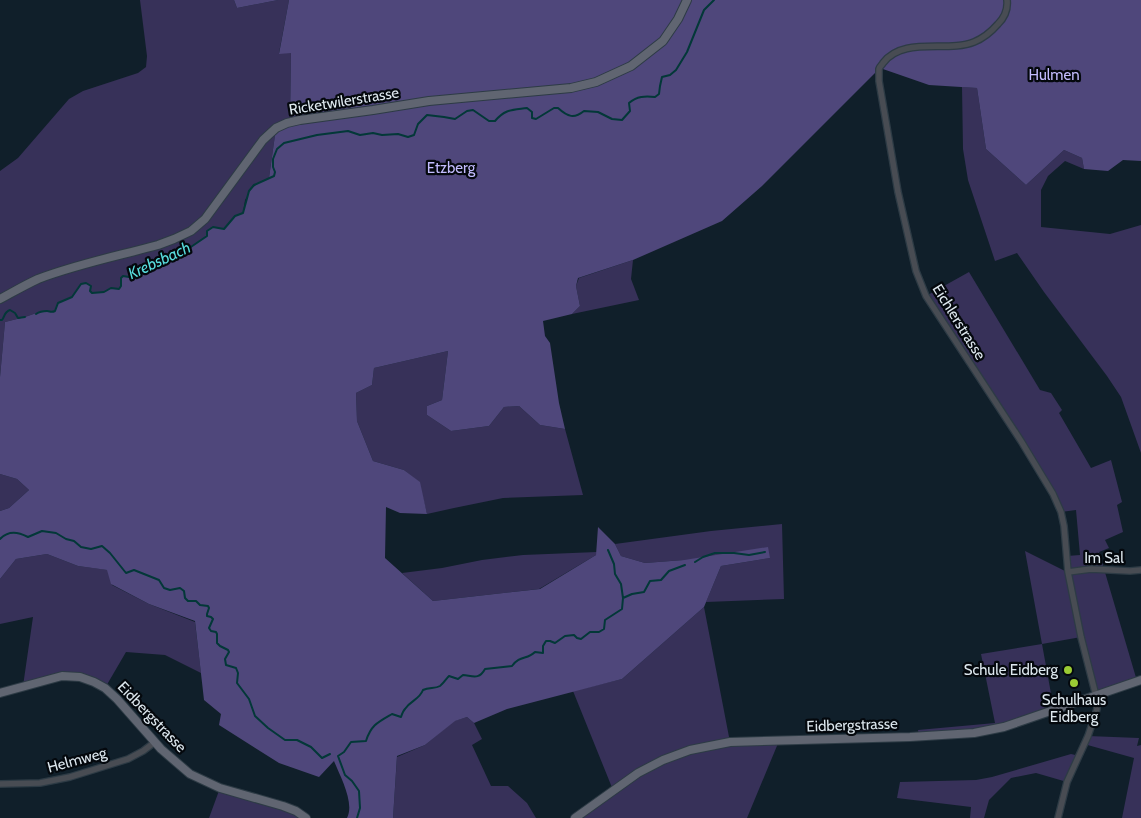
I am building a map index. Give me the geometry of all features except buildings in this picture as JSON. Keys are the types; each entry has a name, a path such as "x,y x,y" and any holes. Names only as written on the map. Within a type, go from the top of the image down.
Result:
{"street":[{"name":"Ricketwilerstrasse","path":"0,299 20,288 59,272 158,245 191,230 205,219 263,140 276,128 287,123 429,101 571,88 596,82 631,66 662,41 678,19 687,0"},
{"name":"Eichlerstrasse","path":"1007,0 1008,5 1003,18 990,33 973,43 953,46 916,47 901,50 888,56 880,68 879,80 898,192 916,271 926,296 1021,441 1062,512 1068,572 1081,637 1096,696"},
{"name":"Im Sal","path":"1068,572 1091,569 1141,570"},
{"name":"Eidbergstrasse","path":"0,693 62,676 80,677 94,682 105,688 117,699 161,749 190,774 220,788 283,806 296,811 306,818"},
{"name":"Eidbergstrasse","path":"575,818 638,773 663,760 690,750 730,742 910,737 974,733 1004,727 1141,680"},
{"path":"1058,818 1067,782 1088,736 1097,709 1096,696"},
{"name":"Helmweg","path":"0,784 40,782 70,777 128,759 155,742"}],"shaded area":[{"path":"140,0 234,0 237,8 278,0 289,0 279,53 291,53 290,119 276,128 269,178 254,185 245,200 243,213 235,216 224,229 207,236 182,253 158,259 152,267 129,277 121,278 119,289 111,288 104,292 92,293 86,283 81,284 72,297 58,303 55,311 42,311 5,322 0,377 0,171 18,158 69,99 83,91 138,73 146,67 147,56"},
{"path":"962,87 977,88 986,149 1026,185 1064,150 1082,158 1084,169 1065,161 1048,176 1041,190 1041,227 1110,234 1141,225 1141,453 1121,397 1017,253 995,261 968,180 963,149"},
{"path":"633,260 631,279 639,300 572,314 580,306 576,286 579,278"},
{"path":"969,272 1040,390 1051,393 1062,410 1059,413 1091,468 1111,460 1122,502 1117,505 1123,532 1105,540 1109,548 1099,552 1137,681 1096,696 1081,637 1042,644 1025,551 1067,572 1067,556 1080,555 1076,510 1061,512 1053,494 926,296"},
{"path":"448,351 442,400 427,406 427,415 451,431 489,426 504,407 519,406 540,425 565,429 583,495 503,498 427,514 419,482 404,470 373,461 357,421 356,393 372,385 374,368"},
{"path":"0,474 17,479 29,490 9,508 0,511"},
{"path":"782,524 784,599 706,602 721,566 770,558 645,563 621,556 615,544 711,531"},
{"path":"597,552 596,555 539,589 433,601 402,573 523,555"},
{"path":"47,554 78,566 108,570 112,585 149,604 195,622 201,673 165,655 126,652 105,688 71,676 23,686 33,617 0,624 0,579 16,559"},
{"path":"704,607 730,742 779,741 747,818 575,818 613,790 573,691 622,679"},
{"path":"1042,644 1054,710 1004,727 919,736 918,730 995,723 981,654"},
{"path":"467,717 474,723 482,739 472,745 491,786 508,786 527,803 536,818 393,818 397,757 425,745 454,721"},
{"path":"1088,736 1139,738 1137,746 1141,745 1141,818 1122,818 1134,758 1084,744"},
{"path":"1071,754 1080,756 1067,782 1036,773 1011,778 989,800 984,818 970,818 971,807 897,798 900,782 976,780"},
{"path":"220,788 283,806 306,818 209,818"}],"green space":[{"path":"234,0 278,0 237,8"},
{"name":"Etzberg","path":"289,0 1141,0 1141,161 1123,160 1108,171 1084,169 1082,158 1064,150 1026,185 986,149 977,88 929,85 880,68 762,186 722,221 633,260 578,278 576,286 580,306 572,314 543,321 545,336 550,343 565,429 540,425 519,406 504,407 489,426 451,431 427,415 427,406 442,400 448,351 374,368 372,385 356,393 357,421 373,461 404,470 420,482 427,514 400,513 386,507 385,558 433,601 540,589 596,555 598,527 615,544 621,556 645,563 684,560 768,547 770,558 721,566 704,607 622,679 507,709 474,723 467,717 455,721 425,745 397,756 393,818 347,818 349,812 348,797 334,761 319,777 279,763 219,725 221,714 204,700 195,621 149,604 111,584 107,570 78,566 47,554 16,559 0,579 0,511 9,508 29,490 17,479 0,474 0,377 5,322 42,311 55,311 58,303 72,297 81,284 86,283 91,286 90,291 92,293 104,292 111,288 119,289 123,276 129,276 134,271 152,267 158,259 182,253 207,236 207,231 213,227 224,229 235,216 243,213 249,191 255,185 269,178 276,128 290,119 291,53 279,54"}],"waterway":[{"name":"Krebsbach","path":"36,314 44,311 55,311 58,303 72,297 81,284 86,283 91,286 90,291 92,293 104,292 111,288 119,289 123,276 129,277 134,271 152,267 158,259 182,253 207,236 207,231 213,227 224,229 235,216 243,213 249,191 254,185 274,176 273,159 277,149 284,143 317,135 348,131 360,135 373,133 382,135 398,134 408,137 414,135 418,124 427,115 455,119 467,111 473,110 489,121 495,121 502,114 509,111 527,108 532,112 532,118 536,119 554,108 558,108 571,116 584,111 598,112 612,119 622,120 630,111 629,103 641,97 655,97 659,94 662,77 670,75 676,70 687,52 704,10 714,0"},
{"name":"Krebsbach","path":"0,320 10,310 18,318 25,317"},
{"path":"0,539 10,533 17,533 28,537 42,531 56,533 74,541 81,547 91,549 102,546 126,573 134,570 159,580 164,588 170,590 180,588 184,591 185,598 188,601 196,601 200,605 208,606 207,616 213,619 209,628 211,631 216,632 217,643 228,650 229,652 225,659 226,665 236,668 238,673 237,683 249,699 255,716 285,740 297,740 311,747 322,758 330,754"},
{"path":"608,550 614,564 615,574 621,584 623,598"},
{"path":"695,562 715,553 749,555 765,552"},
{"path":"357,818 360,808 359,791 345,775 338,756 344,752 351,742 366,741 370,731 379,722 392,714 401,717 407,706 423,690 440,686 449,676 458,679 463,675 478,676 485,669 512,666 518,660 535,652 543,653 543,646 546,641 555,643 565,636 574,635 581,639 590,632 599,632 604,629 605,620 622,609 623,598 644,592 650,581 661,580 669,571 685,565"}],"place":[{"name":"Schule Eidberg","path":"1068,670"},
{"name":"Schulhaus Eidberg","path":"1074,683"}],"park label":[{"name":"Hulmen","path":"1054,75"}]}
